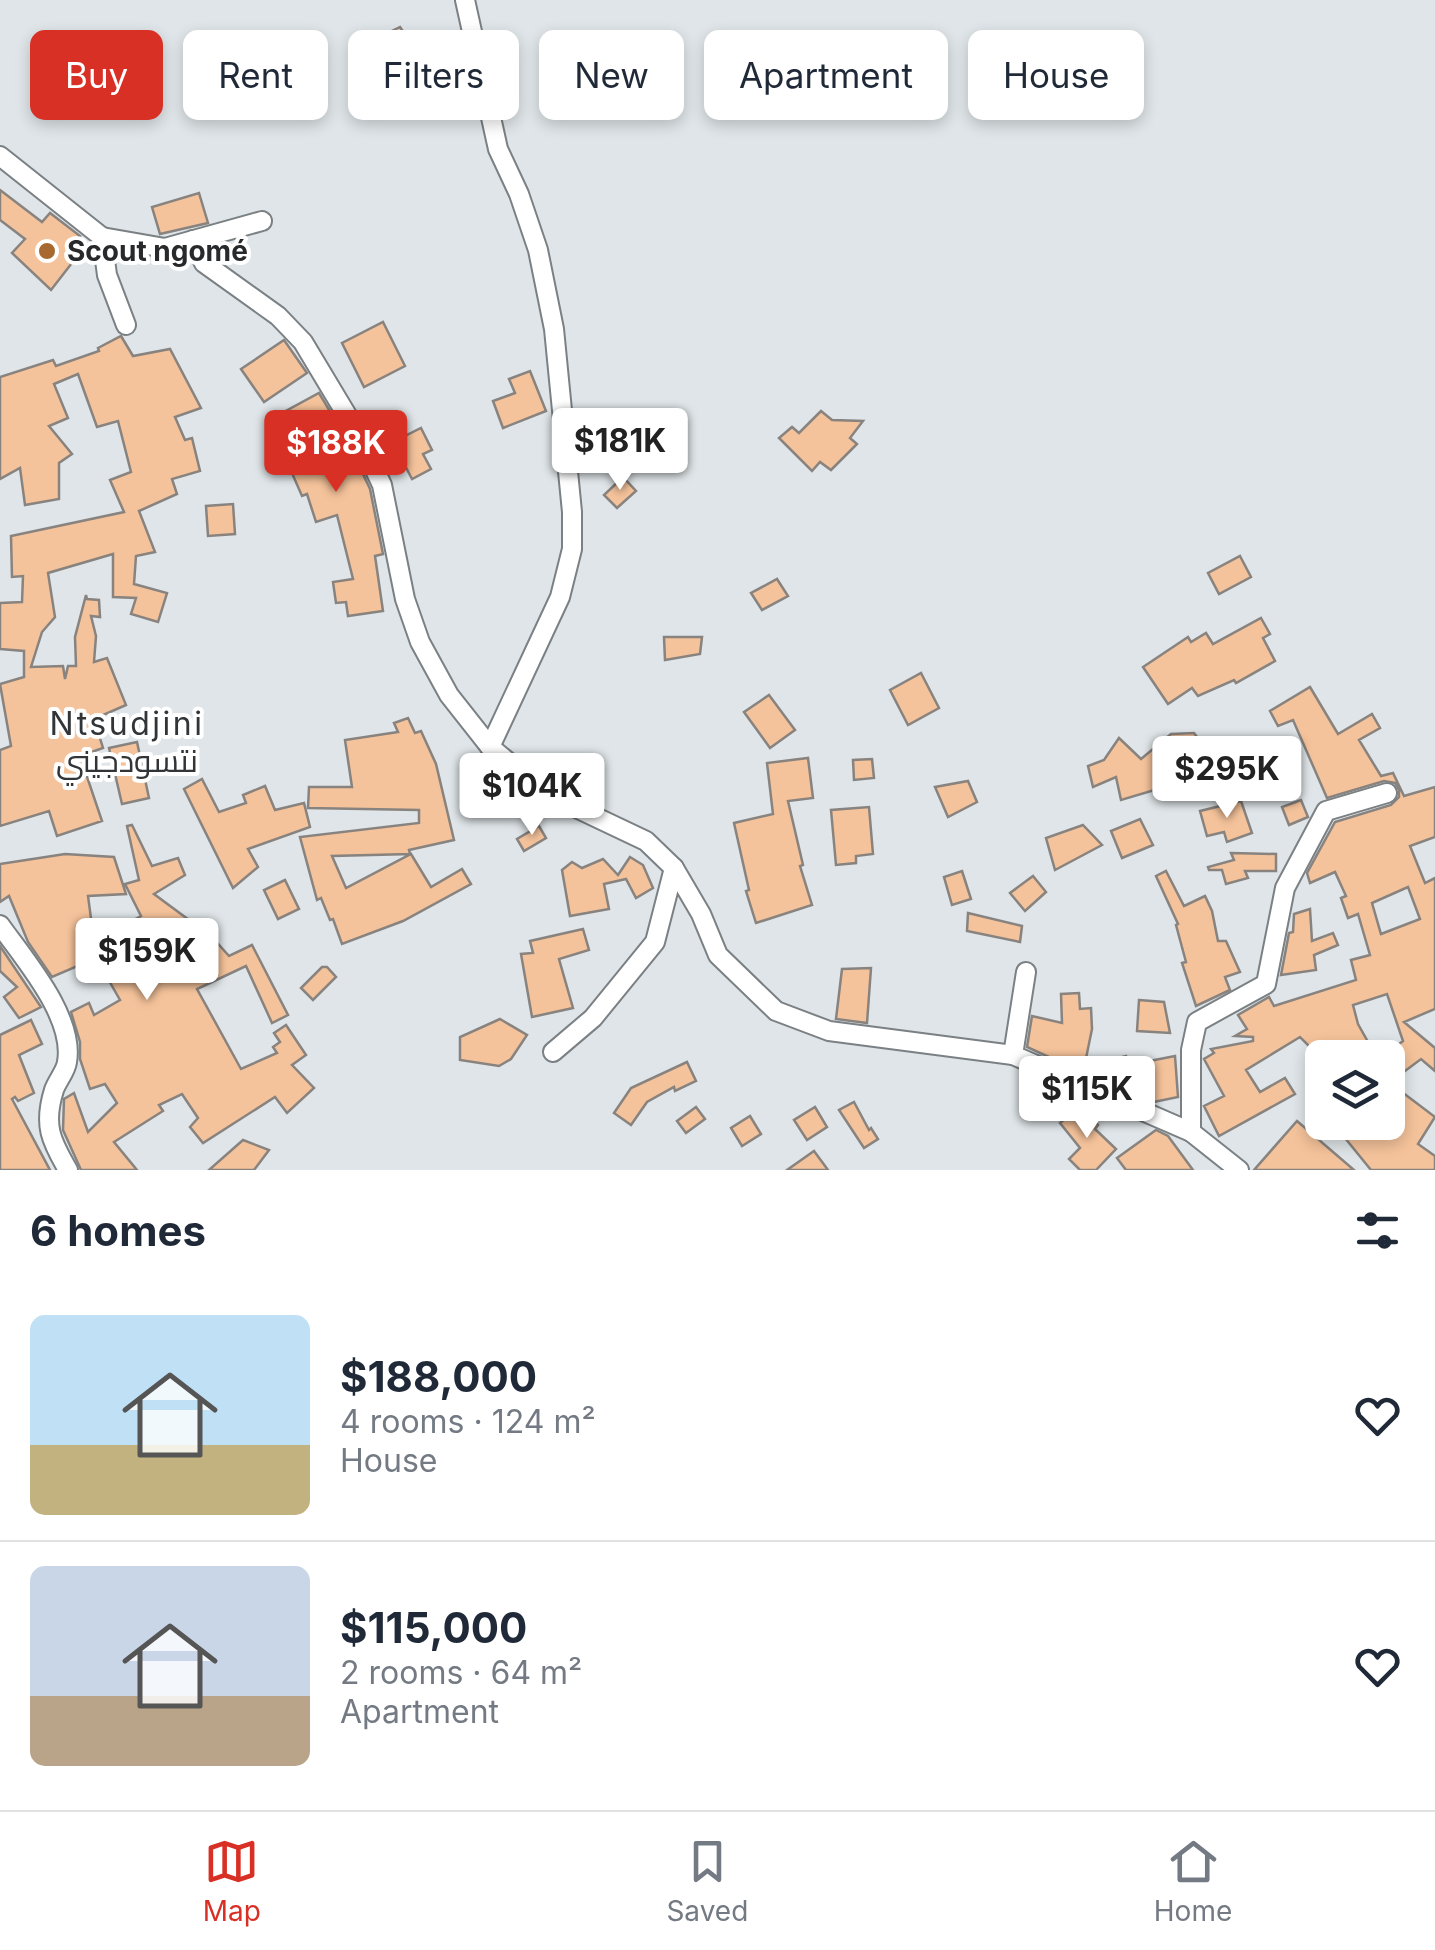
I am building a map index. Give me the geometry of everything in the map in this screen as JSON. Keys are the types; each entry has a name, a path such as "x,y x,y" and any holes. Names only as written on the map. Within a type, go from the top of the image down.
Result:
{"street":[{"path":"465,0 498,149 538,250 554,328 572,512 572,549 560,597 490,747"},
{"path":"0,156 102,236 165,248 262,221"},
{"path":"102,236 107,275 126,325"},
{"path":"194,240 204,263 278,316 303,342 357,432 382,484 405,599 420,642 449,694 490,747 548,794 646,841 674,868 701,914 718,955 776,1011 829,1031 1013,1056 1190,1132 1239,1170"},
{"path":"1190,1132 1191,1050 1198,1022 1266,984 1286,888 1326,811 1387,793"},
{"path":"553,1052 593,1018 655,942 674,868"},
{"path":"0,925 54,1005 64,1031 68,1062 54,1090 49,1120 50,1138 68,1170"},
{"path":"1013,1056 1026,972"}],"building":[{"name":"Scout ngomé","path":"0,190 42,222 50,213 80,236 73,242 82,250 51,290 12,253 25,239 0,220"},
{"path":"199,193 208,223 160,234 152,207"},
{"path":"383,322 405,366 364,387 342,343"},
{"path":"121,336 133,356 170,349 201,408 175,417 185,440 192,438 200,471 172,479 177,494 139,511 155,552 136,556 134,584 167,593 158,622 131,614 136,598 113,597 113,554 48,573 55,617 42,632 31,667 63,666 65,679 68,666 76,666 75,637 86,595 87,599 99,600 100,617 91,616 96,636 94,662 107,658 126,705 94,719 103,748 80,756 102,821 57,836 49,811 0,826 0,750 11,746 0,684 24,677 24,651 0,649 0,603 22,602 23,576 12,577 11,536 124,512 110,480 131,472 118,421 97,427 78,374 54,384 68,418 49,426 72,454 59,463 59,499 25,505 20,468 0,479 0,377 53,360 56,366 99,351 98,348"},
{"path":"284,340 307,373 264,402 241,369"},
{"path":"530,371 546,411 503,428 493,401 515,393 509,379"},
{"path":"319,393 370,489 383,554 375,556 383,611 348,616 346,602 336,603 333,582 353,579 337,515 316,522 271,419"},
{"path":"821,411 832,420 863,421 850,438 857,444 831,470 820,462 812,471 779,438 792,427 799,433"},
{"path":"421,428 432,450 423,454 431,469 412,479 393,442"},
{"path":"623,477 636,491 617,508 604,495"},
{"path":"233,504 235,534 208,536 206,506"},
{"path":"1240,556 1251,577 1219,594 1208,573"},
{"path":"777,579 788,596 762,610 751,593"},
{"path":"1261,618 1270,634 1263,638 1275,661 1236,683 1234,680 1198,696 1192,688 1168,704 1143,667 1188,637 1191,642 1206,633 1213,644"},
{"path":"664,637 702,637 700,654 665,660"},
{"path":"921,673 939,708 908,725 890,690"},
{"path":"1310,687 1338,734 1372,714 1380,728 1359,740 1381,776 1393,773 1404,796 1435,787 1435,837 1410,846 1425,883 1435,878 1435,1009 1404,1022 1435,1048 1435,1071 1421,1059 1405,1071 1405,1040 1387,994 1353,1005 1367,1040 1305,1042 1300,1037 1246,1070 1260,1092 1285,1078 1295,1094 1219,1136 1204,1106 1224,1096 1204,1059 1214,1053 1211,1049 1253,1041 1253,1037 1235,1036 1247,1029 1238,1015 1269,997 1274,1006 1356,980 1351,960 1370,955 1358,914 1348,918 1341,898 1346,896 1335,872 1310,883 1307,873 1335,822 1391,805 1399,797 1395,783 1384,781 1327,798 1293,720 1278,726 1270,711","holes":["1408,887 1420,919 1381,934 1372,903"]},
{"path":"769,695 795,730 770,748 744,712"},
{"path":"408,718 415,733 421,731 436,764 454,840 409,850 410,854 332,856 346,888 411,854 431,887 462,869 471,884 403,921 342,944 333,919 330,920 321,898 317,900 300,837 419,823 419,810 308,808 309,787 352,787 345,740 398,732 394,723"},
{"path":"1194,733 1218,765 1243,753 1260,786 1232,800 1215,767 1195,778 1121,800 1116,777 1093,787 1088,766 1104,760 1119,738 1141,759 1171,734"},
{"path":"137,742 149,798 122,804 109,748"},
{"path":"808,758 813,798 788,801 812,905 756,923 734,823 773,814 767,763"},
{"path":"872,759 874,778 854,780 853,760"},
{"path":"202,779 219,812 246,803 243,795 265,786 275,810 304,803 310,827 248,849 258,867 233,888 184,789"},
{"path":"968,781 977,802 948,817 935,787"},
{"path":"1301,800 1308,817 1289,825 1282,807"},
{"path":"1241,801 1252,833 1227,842 1224,832 1207,836 1200,811"},
{"path":"869,807 873,854 856,856 856,863 836,865 831,810"},
{"path":"1140,819 1153,845 1122,858 1111,831"},
{"path":"132,825 152,866 178,858 185,875 154,894 212,937 229,956 252,945 288,1015 272,1023 246,966 197,989 241,1069 277,1053 273,1047 280,1042 274,1033 286,1025 306,1055 292,1065 314,1088 287,1113 275,1097 203,1143 190,1127 198,1118 182,1094 159,1105 163,1111 114,1142 137,1170 81,1170 63,1130 64,1099 74,1093 88,1132 117,1103 105,1084 90,1089 71,1012 89,1003 94,1015 120,1000 96,958 52,977 28,942 9,896 0,902 0,864 65,854 114,857 126,894 88,896 94,941 141,916 125,884 139,880 127,826"},
{"path":"1083,825 1102,845 1055,870 1046,838"},
{"path":"539,826 546,838 524,851 517,839"},
{"path":"1231,853 1276,854 1276,871 1245,871 1248,878 1226,884 1222,870 1208,867 1234,860"},
{"path":"630,857 643,865 653,888 636,898 626,879 604,884 609,909 570,916 562,870 572,862 582,868 603,859 618,875"},
{"path":"962,871 971,899 952,905 944,877"},
{"path":"1166,871 1184,906 1205,896 1218,941 1226,941 1240,972 1225,977 1230,990 1196,1006 1182,963 1186,962 1178,924 1156,876"},
{"path":"1033,876 1046,892 1025,911 1010,893"},
{"path":"285,880 299,909 278,919 264,890"},
{"path":"1310,909 1312,941 1333,933 1338,945 1314,955 1316,970 1281,975 1294,914"},
{"path":"968,913 1022,926 1020,942 967,931"},
{"path":"583,929 589,950 559,959 573,1008 532,1017 521,954 533,953 530,941"},
{"path":"0,946 41,1007 19,1018 4,997 17,987 0,971"},
{"path":"322,967 336,977 313,1000 301,988"},
{"path":"871,968 867,1023 836,1019 842,969"},
{"path":"1079,993 1080,1009 1091,1008 1092,1029 1084,1068 1064,1064 1027,1047 1032,1016 1062,1023 1061,994"},
{"path":"1139,1000 1164,1002 1170,1033 1137,1031"},
{"path":"500,1019 527,1035 511,1059 499,1066 460,1060 460,1037"},
{"path":"31,1020 42,1044 19,1055 34,1093 18,1101 12,1099 50,1170 0,1170 0,1035"},
{"path":"1126,1056 1129,1065 1175,1056 1178,1097 1148,1100 1143,1074 1110,1084 1104,1062"},
{"path":"687,1062 696,1081 675,1091 674,1087 647,1102 631,1125 614,1113 631,1088"},
{"path":"1405,1094 1435,1117 1418,1144 1435,1156 1435,1170 1371,1170 1347,1140 1405,1140"},
{"path":"854,1102 878,1139 864,1148 839,1110"},
{"path":"1082,1105 1098,1125 1095,1129 1116,1149 1096,1170 1080,1170 1069,1159 1080,1148 1060,1123"},
{"path":"696,1107 705,1119 686,1133 677,1121"},
{"path":"815,1107 827,1127 807,1140 794,1120"},
{"path":"750,1116 761,1134 742,1146 731,1128"},
{"path":"1297,1121 1305,1128 1305,1140 1319,1140 1354,1170 1254,1170"},
{"path":"1156,1130 1168,1136 1193,1170 1126,1170 1117,1158"},
{"path":"243,1140 269,1150 254,1170 209,1170"},
{"path":"814,1151 828,1170 787,1170"}],"place":[{"name":"Scout ngomé","path":"47,251"}],"district":[{"name":"Ntsudjini نتسودجيني","path":"127,742"}]}
